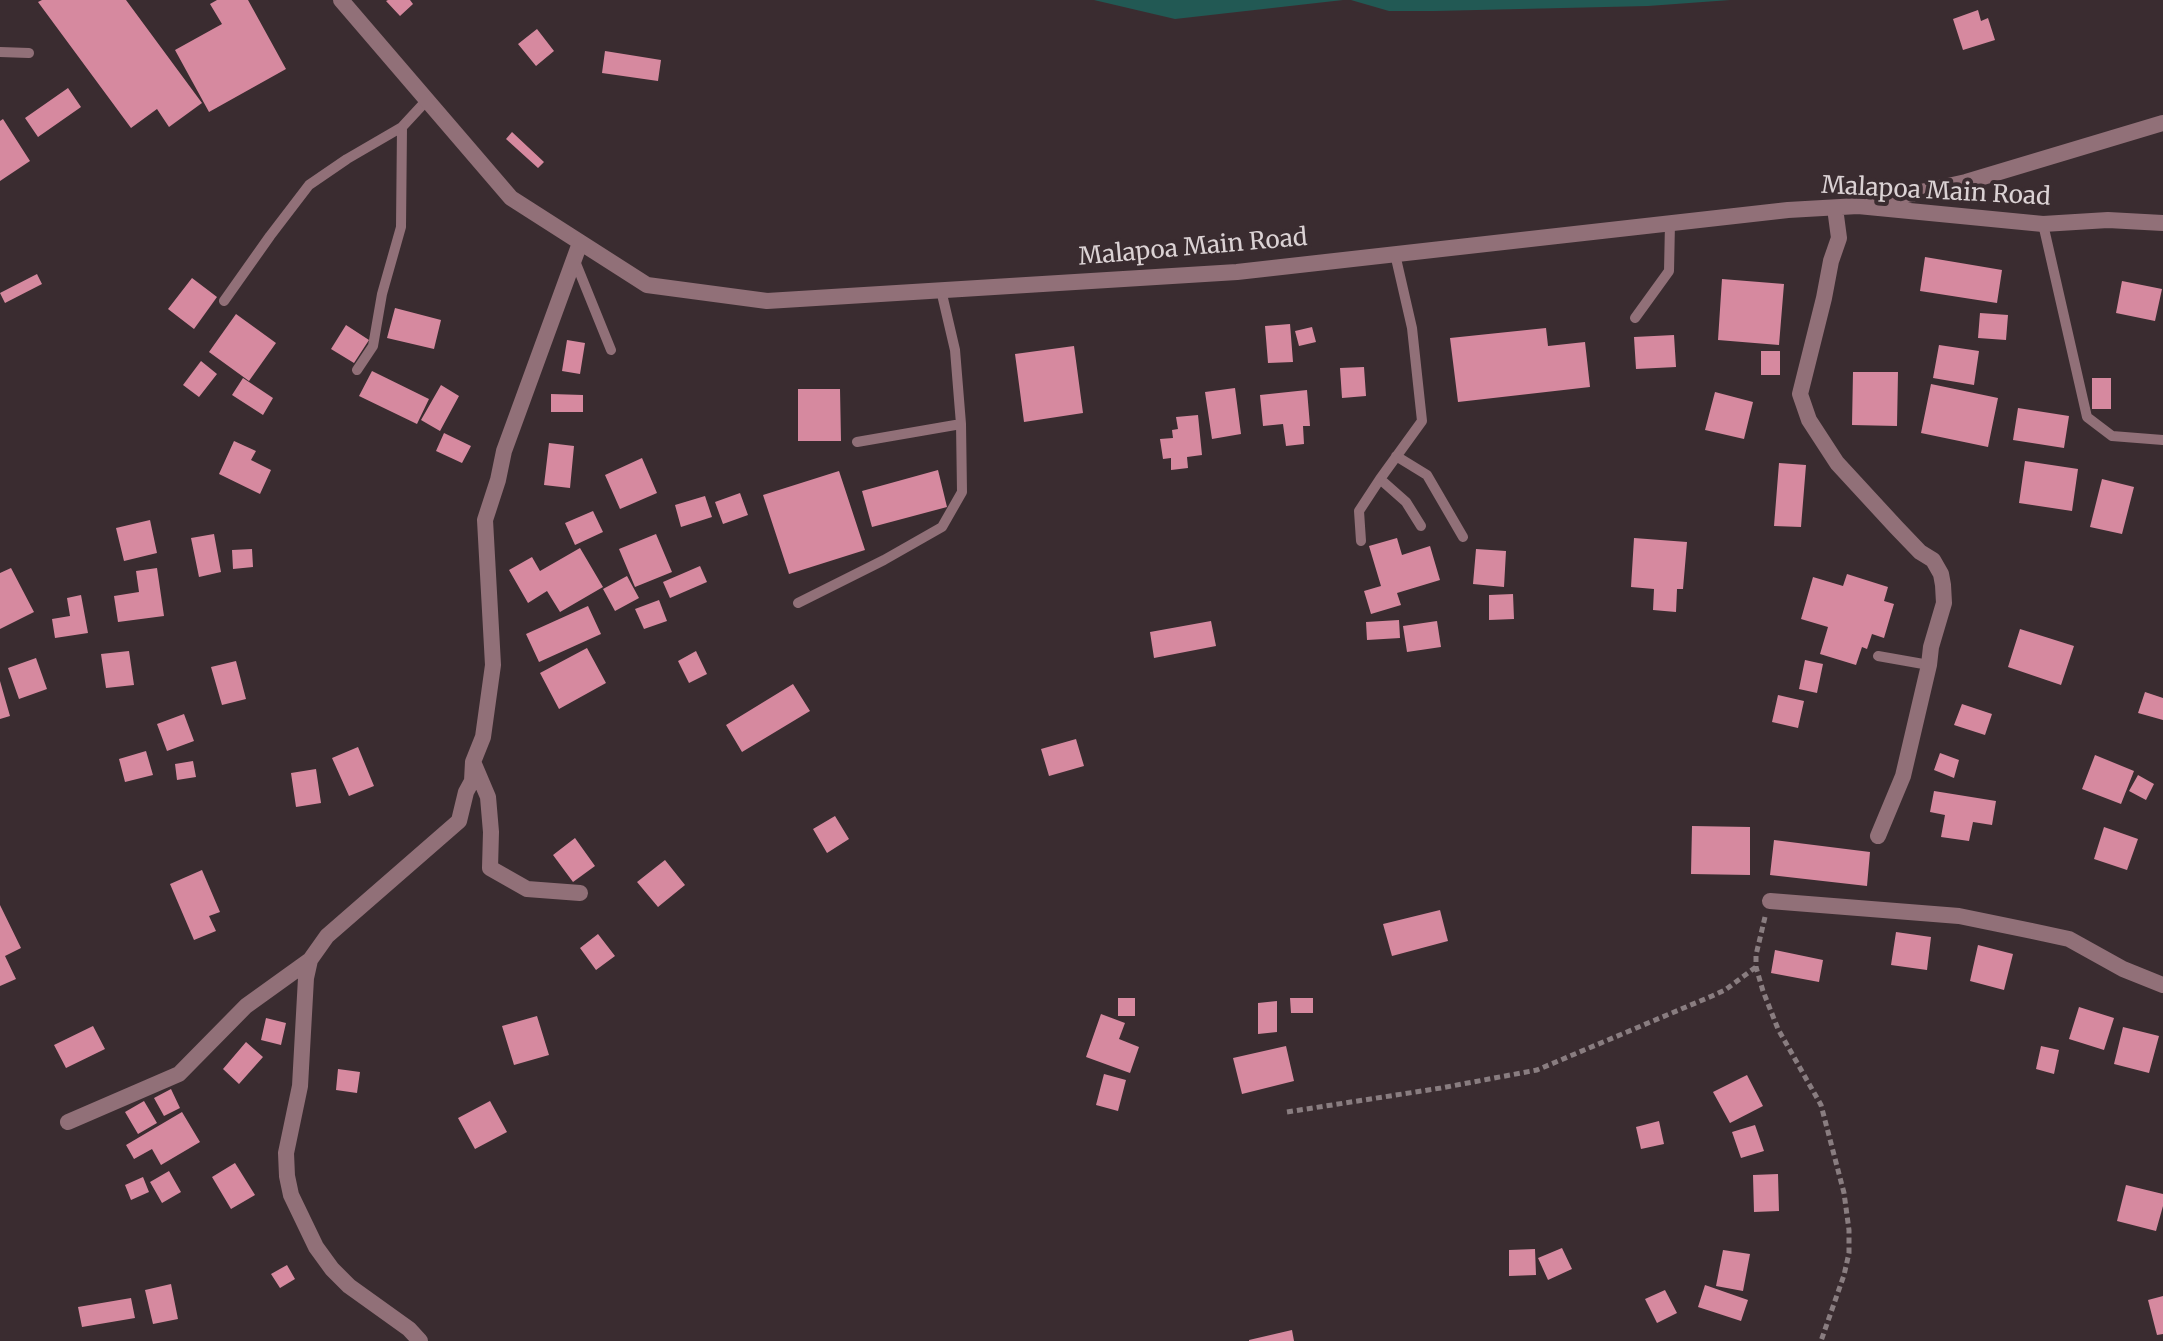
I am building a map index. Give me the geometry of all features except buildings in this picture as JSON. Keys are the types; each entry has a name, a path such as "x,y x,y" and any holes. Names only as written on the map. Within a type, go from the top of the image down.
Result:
{"street":[{"name":"Malapoa Main Road","path":"341,0 511,198 647,285 767,301 1237,272 1788,210 1858,206 2043,224 2108,220 2163,223"},
{"path":"1858,206 1966,182 2163,123"},
{"path":"1835,208 1839,238 1800,394 1809,420 1837,463 1920,552 1933,560 1941,574 1944,603 1931,647 1903,776 1878,836"},
{"path":"68,1122 179,1074 246,1006 310,960 327,936 459,821 472,781 473,762 483,737 493,665 485,520 504,451 580,243"},
{"path":"473,762 488,797 490,868 527,889 580,893"},
{"path":"1770,901 1959,916 2056,936 2069,939 2123,969 2163,985"},
{"path":"310,960 306,978 300,1086 286,1153 291,1195 316,1247 332,1269 420,1341"}],"lane":[{"path":"0,52 29,53"},
{"path":"224,301 309,185 402,127 427,100"},
{"path":"357,370 373,346 382,294 401,227 402,127"},
{"path":"1635,318 1669,271 1670,223"},
{"path":"2043,224 2087,417 2112,436 2163,440"},
{"path":"1361,541 1359,511 1422,421 1412,328 1395,254"},
{"path":"574,259 611,350"},
{"path":"798,603 942,527 962,492 955,350 941,290"},
{"path":"857,442 961,424"},
{"path":"1396,456 1427,475 1463,537"},
{"path":"1380,479 1406,502 1421,526"},
{"path":"1878,656 1929,665"}],"path":[{"path":"1770,901 1756,955 1756,967 1778,1029 1821,1105 1844,1193 1849,1230 1849,1253 1844,1275 1821,1341"},
{"path":"1287,1112 1537,1070 1725,990 1756,967"}],"water":[{"path":"1094,0 1343,0 1175,19"},
{"path":"1351,0 1730,0 1648,6 1389,11"}]}
